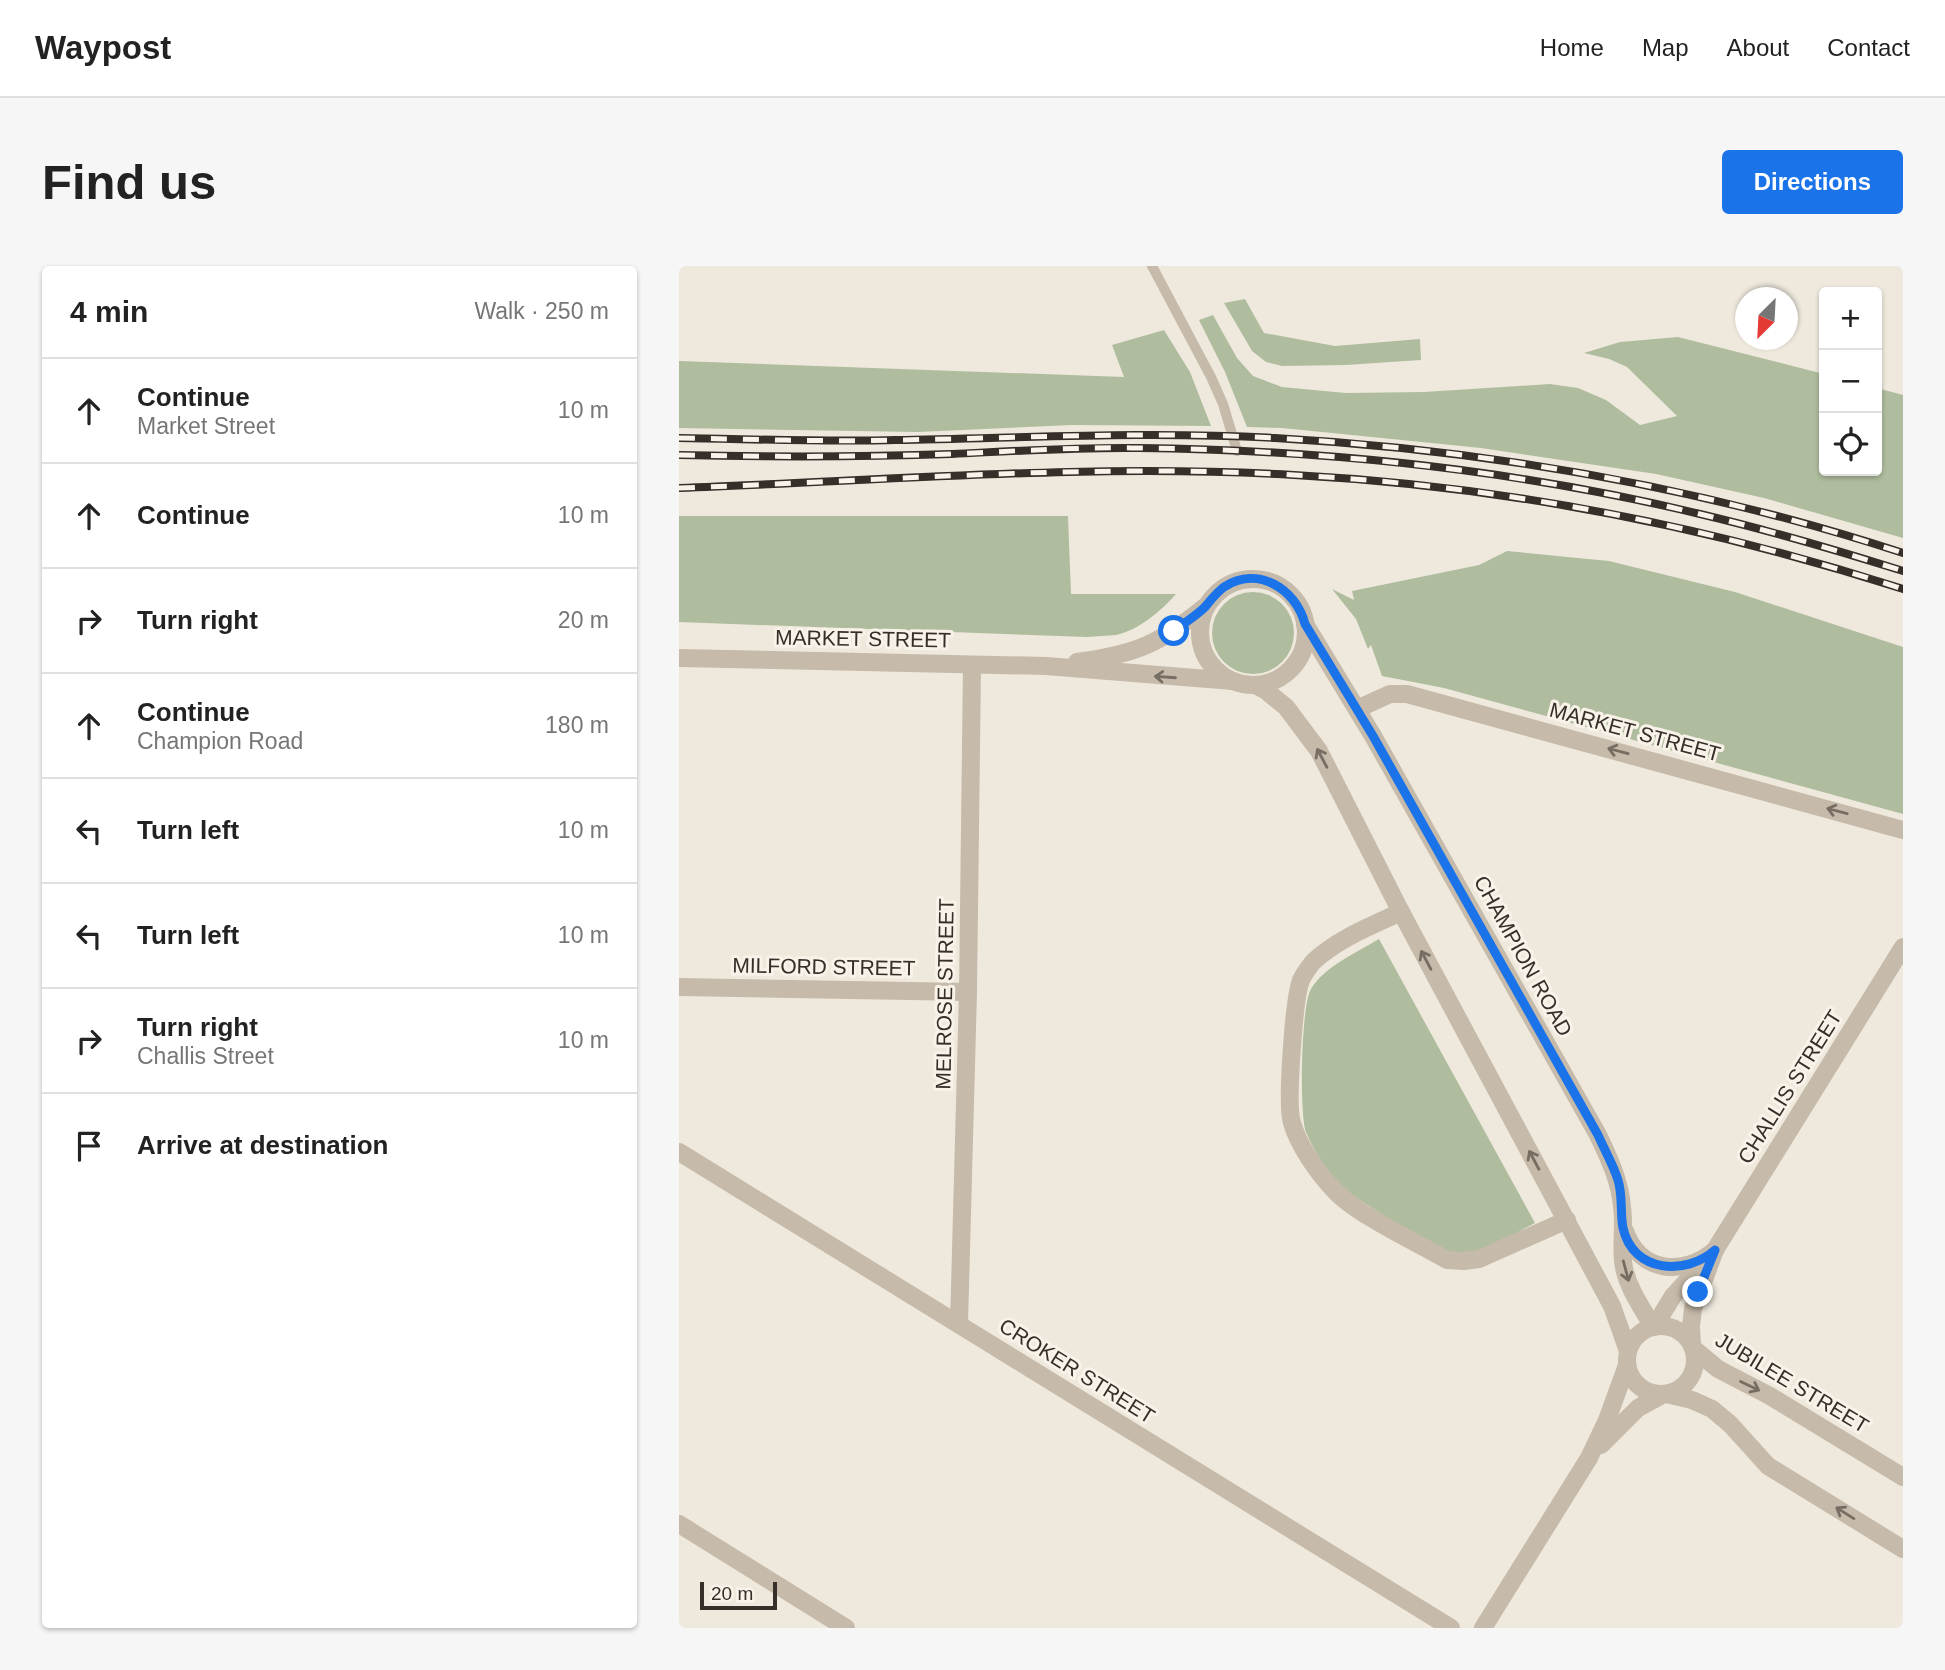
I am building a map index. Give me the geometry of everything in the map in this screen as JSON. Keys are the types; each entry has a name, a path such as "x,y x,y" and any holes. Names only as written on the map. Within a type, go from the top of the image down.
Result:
{"street":[{"path":"1255,685 1273,681 1293,666 1303,650 1305,624 1298,604 1288,592 1276,584 1247,579 1220,590 1206,606 1199,629 1201,646 1213,667 1233,681 1255,685 1265,690 1286,707 1314,744 1612,1306 1631,1377 1639,1387 1650,1393 1692,1400 1712,1409 1730,1424 1768,1466 1903,1549"},
{"name":"MARKET STREET","path":"1046,666 1129,653 1162,638 1206,606"},
{"name":"CHAMPION ROAD","path":"1305,624 1357,709 1598,1135 1618,1181 1626,1276 1634,1295 1654,1327"},
{"name":"MARKET STREET","path":"679,658 1046,666 1233,681"},
{"name":"MELROSE STREET","path":"959,1324 968,992 972,665"},
{"name":"MARKET STREET","path":"1357,709 1391,694 1414,695 1903,830"},
{"path":"1401,912 1350,936 1314,962 1302,978 1297,997 1290,1100 1291,1121 1301,1143 1321,1175 1336,1192 1356,1208 1447,1260 1479,1259 1567,1220"},
{"name":"CHALLIS STREET","path":"1654,1327 1673,1297 1715,1250 1903,947"},
{"name":"MILFORD STREET","path":"679,987 968,992"},
{"name":"CROKER STREET","path":"679,1152 1451,1628"},
{"path":"1623,1227 1635,1251 1653,1264 1672,1267 1686,1265 1702,1260 1715,1250"},
{"name":"CHALLIS STREET","path":"1693,1347 1693,1309 1715,1250"},
{"path":"1483,1628 1589,1458 1637,1336 1654,1327 1676,1329 1693,1347 1695,1365 1692,1376 1682,1388 1638,1408 1589,1458"},
{"name":"JUBILEE STREET","path":"1693,1347 1718,1369 1770,1396 1903,1477"},
{"path":"679,1524 846,1628"}],"lane":[{"path":"1152,266 1211,377 1237,451"}],"green space":[{"path":"1245,299 1264,333 1335,346 1420,339 1421,360 1282,366 1266,362 1252,351 1224,303"},
{"path":"1213,315 1237,358 1253,376 1282,387 1346,393 1424,392 1550,384 1578,388 1606,400 1640,425 1677,416 1627,367 1584,353 1620,342 1678,337 1819,373 1819,476 1882,476 1882,389 1903,395 1903,538 1764,498 1656,474 1481,448 1282,428 1247,427 1225,372 1199,320"},
{"path":"1164,330 1190,372 1211,426 1072,425 918,432 679,428 679,361 1124,377 1112,345"},
{"path":"679,516 1068,516 1071,594 1176,594 1156,613 1133,629 1116,635 1087,637 679,622"},
{"path":"1507,551 1609,561 1735,592 1903,647 1903,814 1444,688 1382,676 1371,645 1368,649 1356,619 1332,589 1354,600 1352,591 1479,565"},
{"path":"1253,592 1269,595 1282,604 1291,617 1294,633 1291,649 1282,662 1269,671 1253,674 1237,671 1224,662 1215,649 1212,633 1215,617 1224,604 1237,595"},
{"path":"1379,939 1535,1223 1470,1254 1452,1253 1438,1247 1349,1193 1324,1165 1306,1132 1302,1104 1302,1060 1305,1016 1311,989 1324,973"}],"railway":[{"path":"679,438 869,441 1180,435 1355,444 1514,462 1593,475 1749,509 1903,553"},
{"path":"679,455 884,456 1116,448 1350,458 1491,474 1631,499 1751,527 1903,571"},
{"path":"679,488 987,474 1141,471 1372,480 1449,488 1602,512 1753,546 1903,589"}],"route":[{"path":"1174,631 1206,606 1220,590 1239,580 1254,579 1276,584 1288,592 1298,604 1305,624 1373,736 1598,1135 1618,1181 1623,1227 1632,1247 1647,1261 1672,1267 1698,1262 1715,1250 1698,1292"}]}
